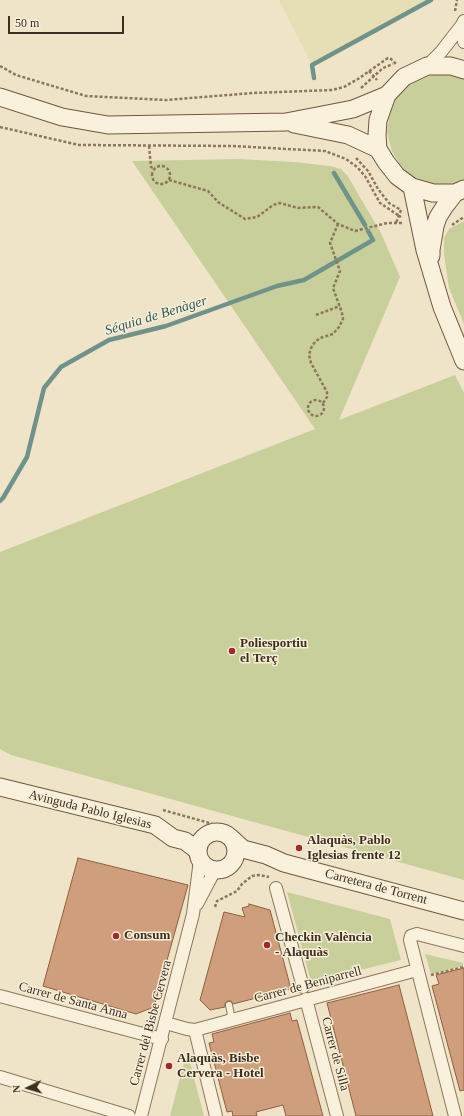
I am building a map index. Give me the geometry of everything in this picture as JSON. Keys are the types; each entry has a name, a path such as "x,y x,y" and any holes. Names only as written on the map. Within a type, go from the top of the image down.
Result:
{"main road":[{"path":"460,191 433,194 412,187 397,176 378,149 378,120 387,95 404,77 428,66 451,66 464,70"},
{"path":"0,97 62,117 108,125 286,122 353,109 387,95"},
{"path":"286,122 348,135 378,149"},
{"path":"412,187 426,250 442,307 464,361"},
{"path":"432,270 431,250 435,226 445,206 460,191"},
{"name":"Avinguda Pablo Iglesias","path":"0,787 155,825 173,838 185,841 199,856"},
{"path":"155,825 175,832 194,834 214,832 224,833 230,837 236,847 234,859 226,868 214,870 206,867 199,856 199,842 208,834 214,832"},
{"name":"Carretera de Torrent","path":"230,837 243,849 266,855 284,863 464,911"},
{"name":"Carretera de Torrent","path":"234,859 248,854 266,855"}],"street":[{"path":"463,23 464,42"},
{"path":"428,66 441,52 463,23"},
{"name":"Carrer del Bisbe Cervera","path":"141,1116 193,914 199,856"},
{"name":"Carrer del Bisbe Cervera","path":"193,914 214,870"},
{"path":"275,883 303,987"},
{"path":"455,1116 410,940 411,936 414,934 464,946"},
{"name":"Carrer de Beniparrell","path":"166,1023 195,1030 417,970"},
{"name":"Carrer de Santa Anna","path":"0,996 162,1039"},
{"name":"Carrer de Silla","path":"306,999 337,1116"},
{"path":"195,1030 216,1116"},
{"path":"0,1077 129,1116"}],"lane":[{"path":"221,1022 226,1020 230,1015 229,1005"}],"path":[{"path":"0,66 16,75 86,96 166,100 254,93 332,90 344,87 388,58 392,59 404,77"},
{"path":"369,71 377,80"},
{"path":"0,127 79,145 232,146 324,151 346,159 357,167 365,176 380,202 401,217"},
{"path":"149,146 151,167 154,170"},
{"path":"159,166 168,169 170,174 169,180 165,184 159,184 156,182 152,175 154,170 159,166"},
{"path":"169,180 208,191 218,202 245,218 257,217 273,205 280,203 298,208 318,207 338,224 355,231 380,224"},
{"path":"323,403 317,399 310,402 307,408 310,414 317,416 322,413 324,406 323,403 327,397 327,392 311,363 309,355 311,348 316,342 320,338 333,334 343,320 340,306 333,288 340,270 330,243 338,224"},
{"path":"316,315 340,306"},
{"path":"215,907 217,901 238,891 242,884 252,876 259,875 275,883"},
{"path":"429,976 464,967"}],"shaded area":[{"path":"279,0 431,0 312,65"}],"green space":[{"path":"443,72 464,77 464,180 452,184 434,184 416,178 401,167 392,151 387,133 389,114 396,97 409,84 425,75"},
{"name":"Poliesportiu el Terç","path":"238,159 294,162 330,166 341,169 347,175 381,233 400,277 339,420 455,375 464,393 464,880 11,755 0,749 0,552 315,429 132,161"},
{"path":"464,221 464,324 449,288 444,254 444,238 449,229"},
{"path":"287,892 390,919 401,960 311,982"},
{"path":"425,954 463,963 463,966 431,974"},
{"path":"186,1055 188,1055 204,1116 170,1116"}],"building":[{"name":"Consum","path":"78,858 188,885 154,1007 136,1014 43,986"},
{"name":"Checkin València - Alaquàs","path":"249,904 270,910 291,989 233,1004 231,1001 228,1001 225,1003 225,1007 210,1010 200,1000 224,912 245,917 242,908 249,906"},
{"path":"464,968 464,1090 460,1091 432,986 439,984 436,975"},
{"path":"399,985 433,1116 356,1116 327,1003"},
{"path":"290,1013 292,1021 297,1020 323,1116 286,1116 283,1105 256,1112 257,1116 233,1116 232,1111 227,1112 209,1043 214,1042 212,1034"}],"waterway":[{"path":"314,78 312,65 431,0"},
{"path":"334,173 365,225"},
{"name":"Séquia de Benàger","path":"0,501 27,457 44,388 61,367 109,340 166,326 277,286 304,280 373,240 368,231"}],"place":[{"name":"Poliesportiu el Terç","path":"232,651"},
{"name":"Alaquàs, Pablo Iglesias frente 12","path":"299,848"},
{"name":"Consum","path":"116,936"},
{"name":"Checkin València - Alaquàs","path":"267,945"},
{"name":"Alaquàs, Bisbe Cervera - Hotel","path":"169,1066"}]}
